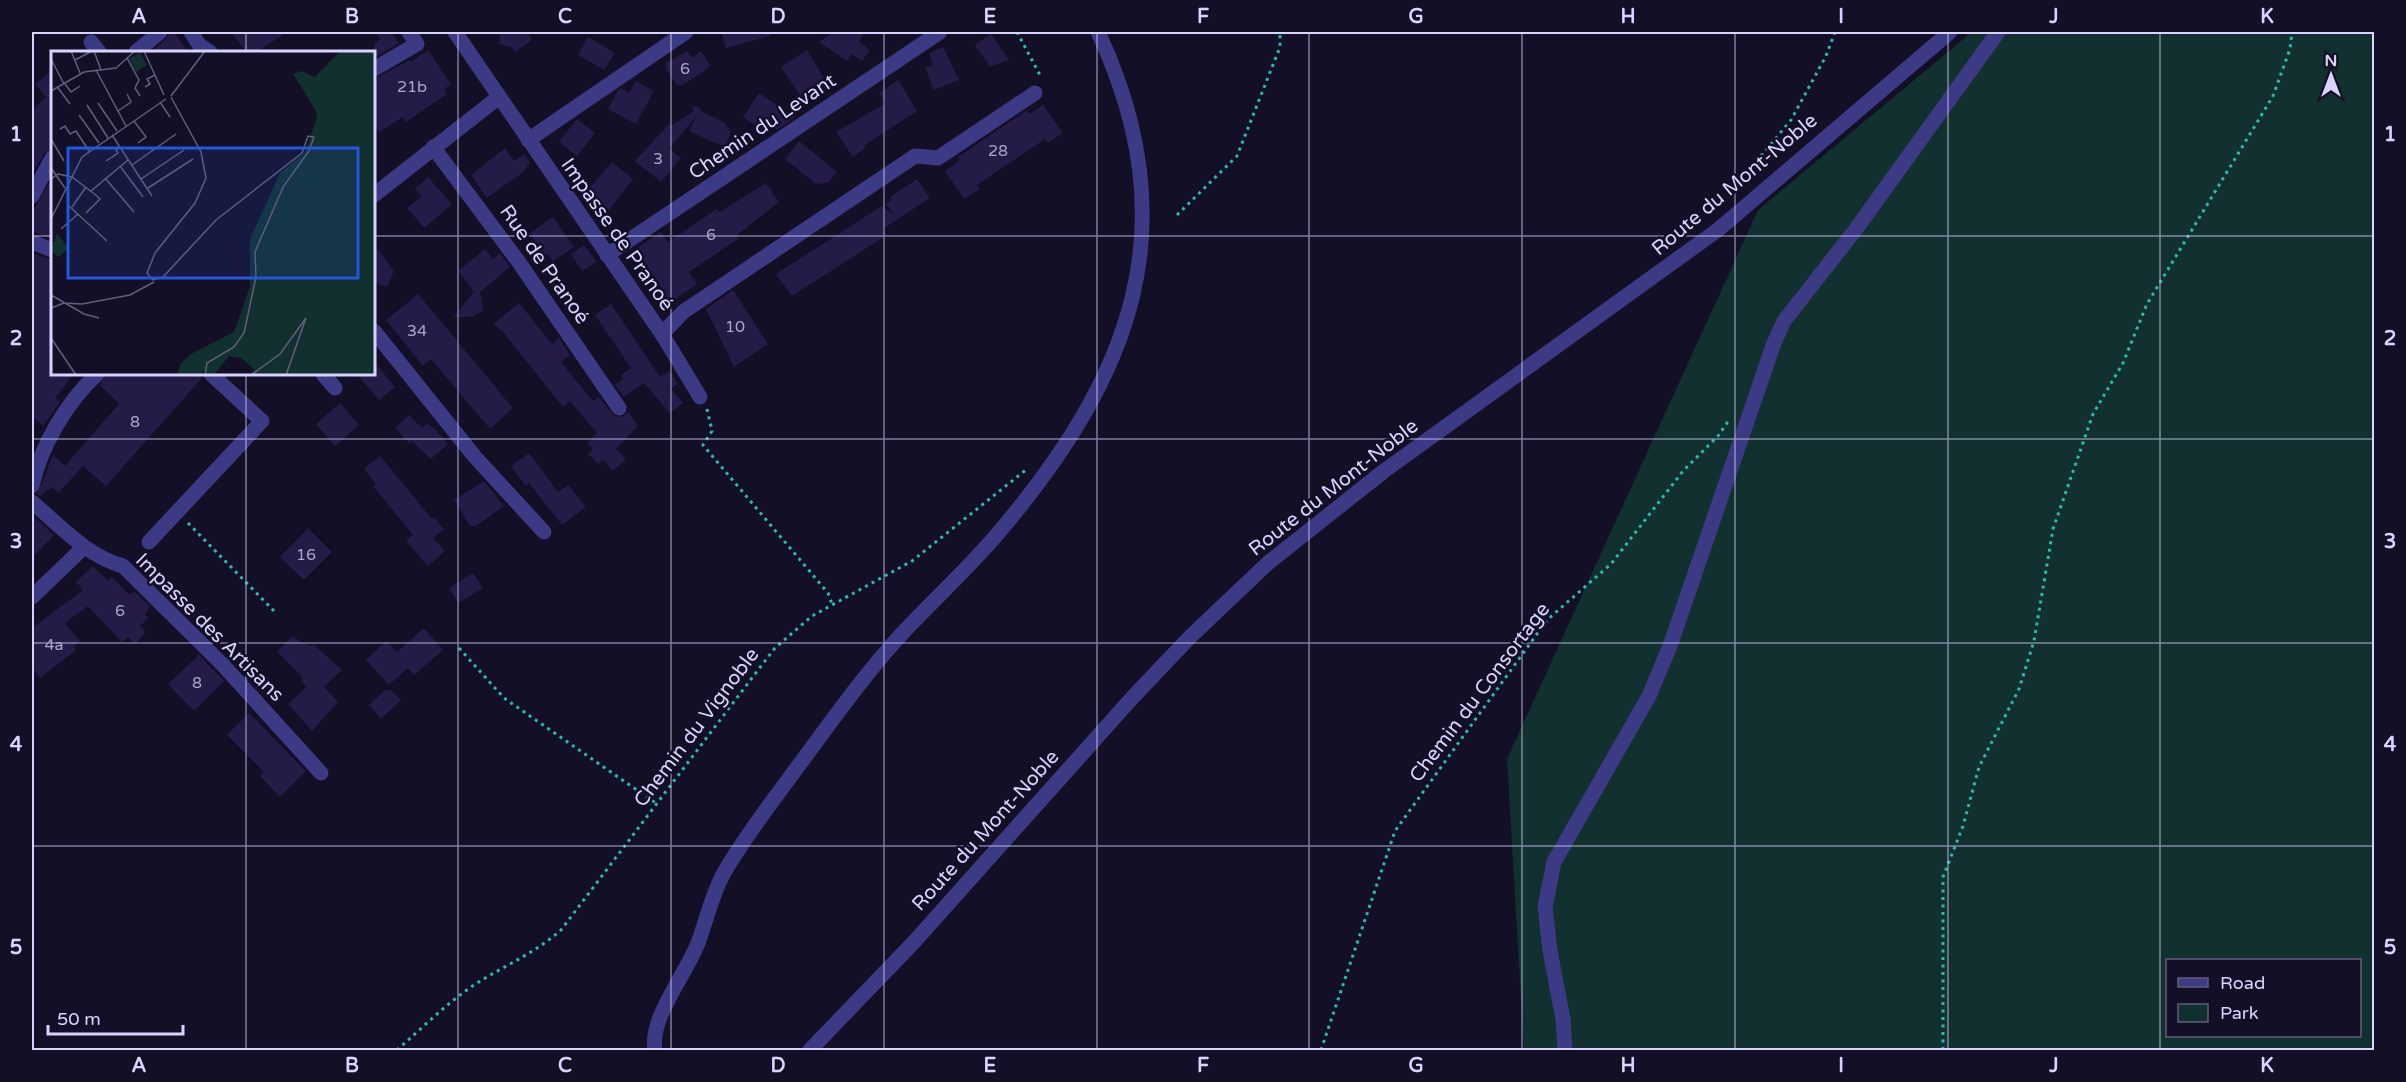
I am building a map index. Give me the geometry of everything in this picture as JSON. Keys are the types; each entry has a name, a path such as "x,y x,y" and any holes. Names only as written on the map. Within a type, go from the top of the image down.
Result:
{"street":[{"path":"137,51 160,32"},
{"path":"191,32 200,46 208,51"},
{"path":"375,68 417,44 409,32"},
{"path":"375,194 499,97 455,32"},
{"path":"528,140 686,32"},
{"name":"Chemin du Levant","path":"607,255 940,32"},
{"path":"655,1050 654,1031 658,1019 685,972 724,871 749,834 896,640 997,535 1052,461 1082,414 1117,349 1130,314 1141,254 1143,207 1137,148 1119,82 1098,32"},
{"name":"Route du Mont-Noble","path":"810,1050 914,942 1132,698 1189,638 1268,563 1384,471 1719,229 1950,32"},
{"path":"1565,1050 1563,1019 1545,907 1554,862 1649,696 1666,656 1774,343 1789,314 1856,229 1998,32"},
{"path":"662,334 683,312 915,156 938,158 1035,93"},
{"name":"Impasse de Pranoé","path":"499,97 662,334 700,397"},
{"name":"Rue de Pranoé","path":"433,147 518,261 619,408"},
{"path":"32,196 51,160"},
{"path":"32,242 51,250"},
{"path":"375,332 475,457 544,532"},
{"path":"32,486 60,421 84,386 96,375"},
{"path":"149,542 262,422 212,375"},
{"path":"324,375 335,388"},
{"name":"Impasse des Artisans","path":"32,502 84,547 104,561 123,566 153,594 222,664 321,773"},
{"path":"32,597 84,547"}],"path":[{"path":"1017,32 1038,68"},
{"path":"1177,215 1237,156 1280,47 1280,32"},
{"path":"1735,196 1760,157 1791,120 1826,56 1835,32"},
{"path":"1942,1050 1943,877 1963,826 1979,766 2019,689 2034,641 2053,529 2092,414 2123,363 2147,304 2273,96 2290,49 2292,32"},
{"path":"700,397 707,408 712,431 702,445 828,593 832,604"},
{"name":"Chemin du Consortage","path":"1321,1050 1395,831 1547,620 1611,564 1683,471 1718,436 1733,414"},
{"name":"Chemin du Vignoble","path":"398,1050 469,989 514,960 540,948 561,930 775,648 812,616 912,561 1029,467 1052,461"},
{"path":"179,512 274,611"},
{"path":"459,648 496,686 504,698 657,804"}],"green space":[{"path":"1968,32 2374,32 2374,1050 1524,1050 1507,759 1758,210 1967,36"}],"building":[{"path":"170,32 174,32 187,51 152,51 166,39"},
{"path":"231,32 287,32 258,51 245,51"},
{"path":"375,32 391,32 399,43 375,57 374,44 380,39"},
{"path":"500,32 527,32 532,40 515,52 511,47 499,44"},
{"path":"721,32 770,32 770,36 726,48"},
{"path":"834,32 865,32 859,42 870,50 862,61 852,54 847,61 819,42"},
{"path":"991,34 1009,60 990,67 975,45"},
{"path":"588,37 615,53 604,70 578,55"},
{"path":"943,47 959,80 934,90 925,68 933,65 929,53"},
{"path":"428,50 451,84 444,89 447,94 406,122 403,117 379,132 375,126 375,78 410,60 411,62"},
{"path":"807,50 826,82 802,98 781,67"},
{"path":"687,51 692,58 701,51 711,66 683,85 677,85 666,69 666,63"},
{"path":"51,72 51,149 44,153 32,175 32,111 46,97 35,84"},
{"path":"898,80 917,111 865,145 864,149 853,157 836,132 886,103 879,93"},
{"path":"636,81 654,91 636,124 608,109 618,90 621,88 629,93"},
{"path":"759,93 795,117 777,130 769,124 764,132 743,117"},
{"path":"1043,105 1063,133 1048,143 1045,139 977,185 980,189 964,199 945,171 960,160 958,157 993,133 1026,111 1029,114"},
{"path":"691,106 700,108 701,111 725,123 731,132 725,146 713,142 689,131 696,116 669,149 681,158 661,182 635,161 670,123 672,125 694,111"},
{"path":"577,119 595,133 577,156 559,142"},
{"path":"799,141 837,172 828,183 816,184 785,159"},
{"path":"505,148 514,161 524,154 530,163 522,173 487,198 471,175"},
{"path":"612,162 633,179 608,211 587,191"},
{"path":"428,177 452,204 424,228 407,208 422,196 415,189"},
{"path":"917,179 930,198 883,229 887,235 792,296 776,274 882,206 894,215 886,204 892,200 890,197"},
{"path":"51,180 51,240 32,231 32,212"},
{"path":"766,183 779,202 736,236 738,239 689,272 697,284 671,302 635,249 661,232 668,242 717,209 720,212"},
{"path":"553,217 574,247 553,261 548,254 545,256 530,233"},
{"path":"584,245 597,262 582,271 571,254"},
{"path":"375,246 394,271 387,287 375,283"},
{"path":"485,249 493,259 500,253 510,267 480,292 483,310 473,317 454,317 474,291 458,271"},
{"path":"33,253 51,260 51,375 73,375 55,398 60,402 43,426 32,416"},
{"path":"733,290 768,344 734,367 706,309"},
{"path":"418,294 513,408 490,429 431,359 423,366 386,320"},
{"path":"519,303 552,344 559,338 570,355 561,362 593,401 599,397 615,417 624,416 628,412 638,426 616,449 626,459 613,471 603,460 598,464 588,454 593,449 587,443 597,433 570,401 563,407 503,332 493,324"},
{"path":"611,304 660,377 669,371 678,384 671,389 683,403 670,413 644,383 624,397 615,385 623,379 621,375 631,368 595,315"},
{"path":"375,362 395,387 379,400 358,375 375,375"},
{"path":"105,375 201,375 202,378 106,486 83,466 58,493 52,487 40,496 37,494 53,455 65,466 119,404 100,385"},
{"path":"340,403 359,425 335,446 316,424"},
{"path":"409,415 422,428 427,423 448,444 431,459 412,441 409,443 395,428"},
{"path":"529,453 558,492 568,485 586,507 562,525 529,483 526,486 511,466"},
{"path":"380,456 432,519 434,517 444,529 433,538 445,551 428,566 406,541 413,535 373,486 376,484 364,469"},
{"path":"484,481 504,506 476,526 470,526 454,500"},
{"path":"32,515 54,535 32,558"},
{"path":"308,528 332,552 304,580 280,557"},
{"path":"93,566 108,581 112,577 128,594 135,592 150,606 145,615 148,618 140,626 146,632 135,644 128,637 122,642 88,606 65,623 80,641 73,647 76,650 40,678 32,667 32,628 83,590 76,582"},
{"path":"473,573 483,588 458,603 449,588"},
{"path":"424,628 443,650 414,675 408,668 389,685 366,660 386,641 397,652"},
{"path":"293,636 311,646 313,644 342,670 324,687 338,702 312,731 288,704 307,687 301,681 303,678 277,651"},
{"path":"199,655 224,681 194,711 168,684"},
{"path":"385,690 391,690 401,700 381,719 369,705"},
{"path":"249,713 306,771 280,797 260,776 264,772 227,735"}]}
